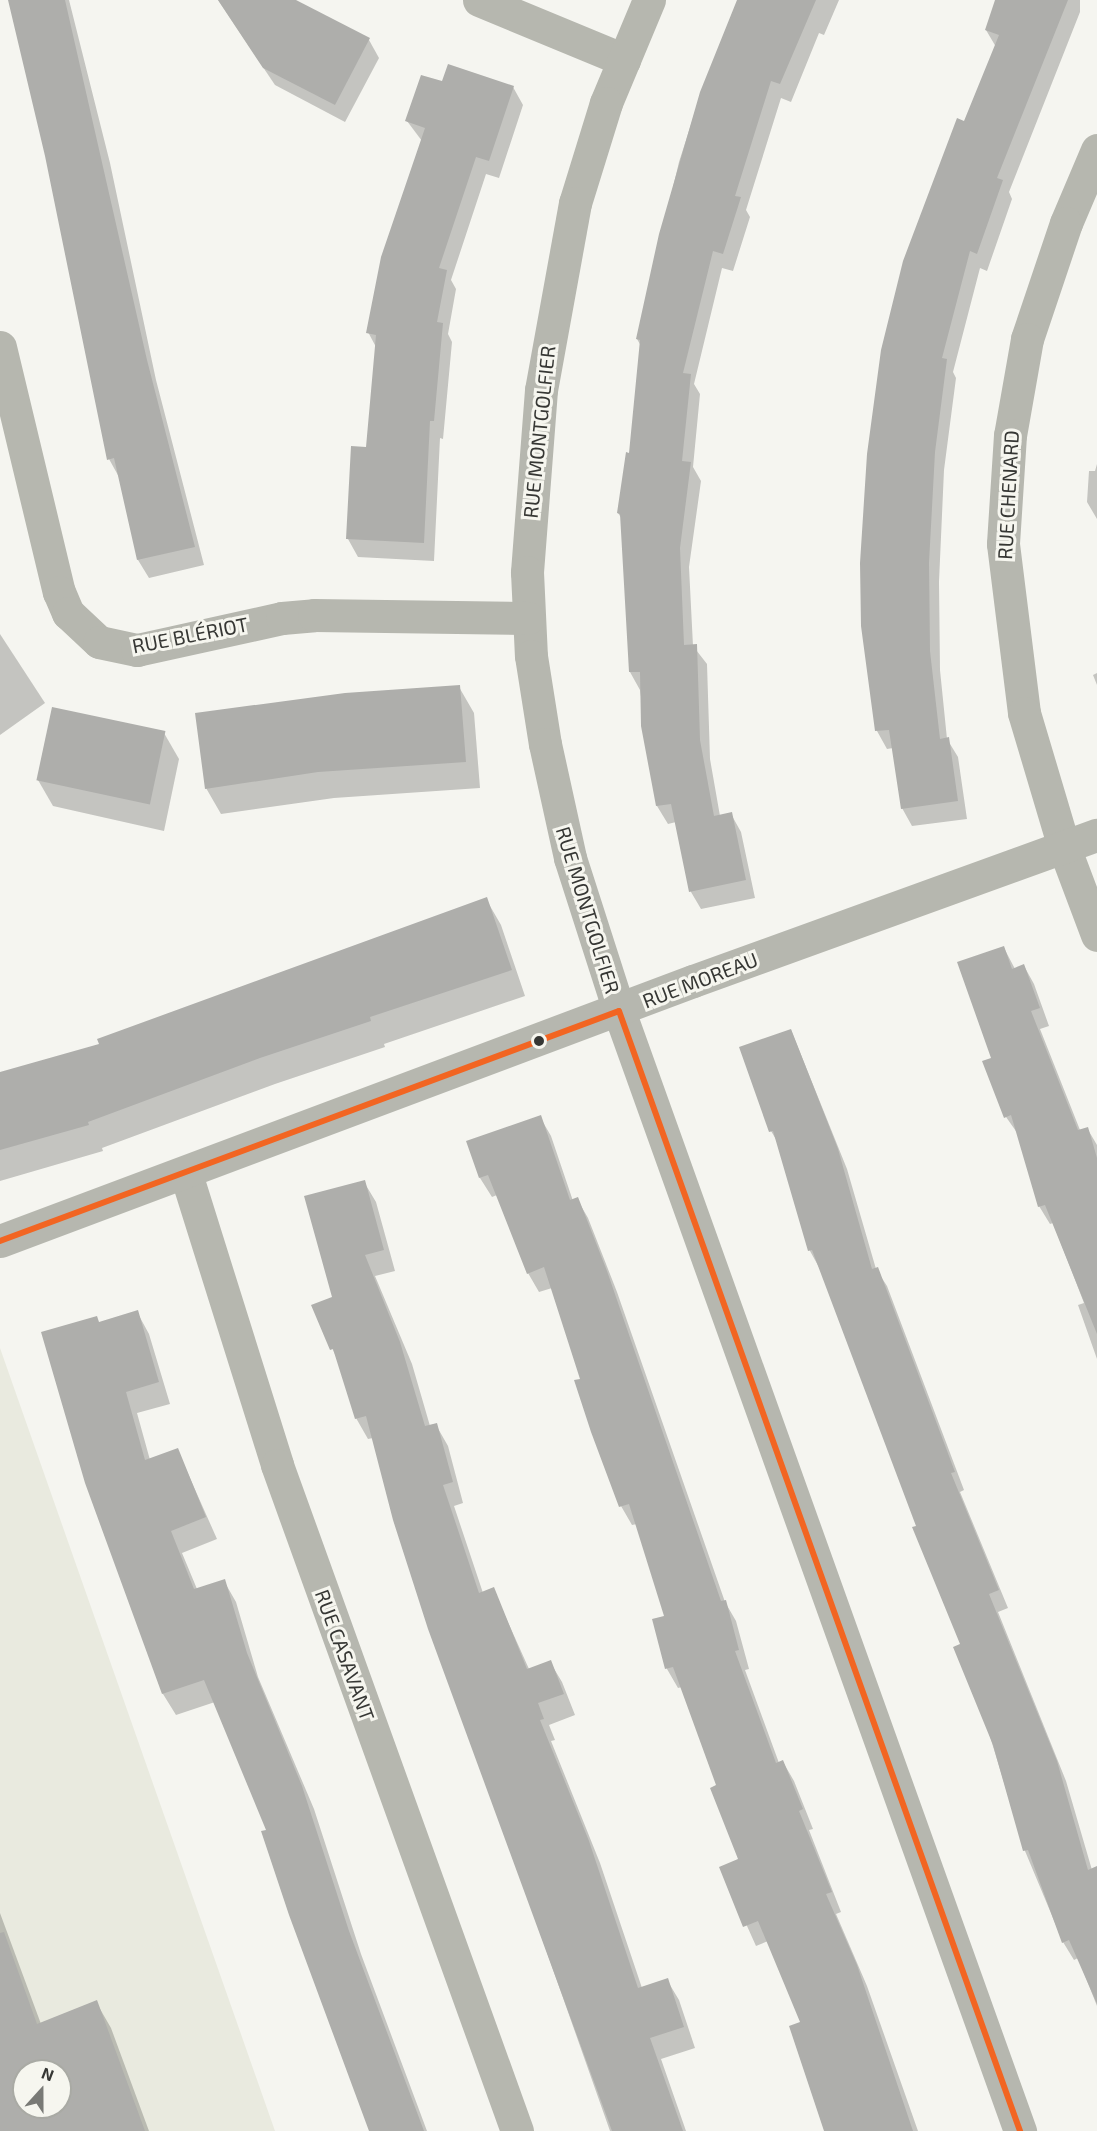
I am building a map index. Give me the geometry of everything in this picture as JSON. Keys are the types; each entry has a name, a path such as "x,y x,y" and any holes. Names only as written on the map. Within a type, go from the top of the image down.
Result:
{"street":[{"path":"479,0 624,60"},
{"name":"RUE MONTGOLFIER","path":"649,0 624,60 575,203 550,324 534,445 528,618 555,796 570,858 618,1011 1020,2131"},
{"name":"RUE CHENARD","path":"1097,150 1066,223 1027,339 1010,435 1004,508 1005,580 1024,713 1064,846 1097,934"},
{"name":"RUE BLÉRIOT","path":"0,347 59,592 68,613 99,642 136,650 282,618 314,615 528,618"},
{"name":"RUE MOREAU","path":"0,1241 1097,835"},
{"name":"RUE CASAVANT","path":"186,1174 269,1443 517,2131"}],"shaded area":[{"path":"0,1348 275,2131 0,2131"}],"building":[{"path":"8,0 65,0 147,360 195,547 137,560 114,458 107,460 45,156"},
{"path":"218,0 296,0 370,38 335,105 263,68"},
{"path":"737,0 816,0 780,84 771,81 735,196 741,197 723,254 713,251 683,373 691,374 682,461 691,462 680,548 684,645 697,644 700,740 714,816 732,812 746,880 689,892 671,804 656,806 641,726 640,672 629,672 620,514 617,513 626,452 629,453 640,340 636,339 659,234 700,92"},
{"path":"995,0 1068,0 997,178 1003,180 977,254 970,251 942,358 947,359 935,452 929,563 930,651 940,739 949,737 958,801 901,809 889,730 875,731 861,626 860,563 867,454 881,350 903,261 957,118 964,121 999,35 985,30"},
{"path":"448,64 514,86 489,161 476,157 439,268 447,270 437,322 443,323 434,421 430,421 424,543 346,539 351,446 366,447 376,335 366,333 381,257 425,128 405,121 421,75 442,81"},
{"path":"460,685 466,762 318,772 205,789 195,713 345,693"},
{"path":"52,707 165,731 150,804 36,780"},
{"path":"487,897 512,970 370,1017 371,1021 260,1058 88,1122 89,1125 0,1150 0,1072 99,1044 97,1039"},
{"path":"1004,946 1012,969 1024,964 1040,1008 1031,1011 1078,1130 1088,1127 1097,1158 1097,1334 1045,1205 1038,1207 1011,1115 1004,1118 982,1061 991,1058 957,962"},
{"path":"791,1029 838,1149 872,1269 878,1267 955,1472 951,1473 999,1590 989,1594 1057,1761 1088,1870 1097,1866 1097,2004 1069,1940 1062,1943 1028,1850 1023,1851 993,1745 953,1647 960,1644 912,1527 916,1526 812,1250 808,1251 773,1131 769,1132 739,1047"},
{"path":"541,1115 570,1200 578,1197 607,1271 721,1601 726,1600 739,1650 735,1651 776,1763 783,1760 803,1809 799,1811 832,1892 826,1894 857,1965 913,2131 824,2131 789,2026 800,2022 758,1921 743,1927 719,1867 738,1859 710,1788 716,1785 673,1667 665,1669 652,1619 664,1616 629,1504 619,1507 591,1432 574,1380 580,1379 544,1267 527,1274 488,1175 479,1178 466,1141"},
{"path":"365,1180 384,1250 365,1255 400,1342 425,1426 437,1423 453,1482 443,1485 479,1593 494,1587 527,1669 551,1660 564,1694 538,1703 544,1719 540,1720 589,1841 638,1988 668,1978 684,2027 650,2038 683,2131 612,2131 428,1629 393,1520 366,1416 355,1419 333,1349 330,1350 311,1305 332,1297 304,1196"},
{"path":"138,1310 159,1382 126,1392 145,1460 178,1448 206,1517 171,1531 194,1589 225,1579 247,1653 302,1786 349,1931 424,2131 369,2131 289,1915 261,1831 266,1830 204,1680 162,1694 85,1483 41,1332 97,1316 99,1322"},
{"path":"4,1932 37,2024 97,2000 145,2131 0,2131 0,1933"}],"transit line":[{"path":"0,1241 619,1011 1020,2131"}]}
